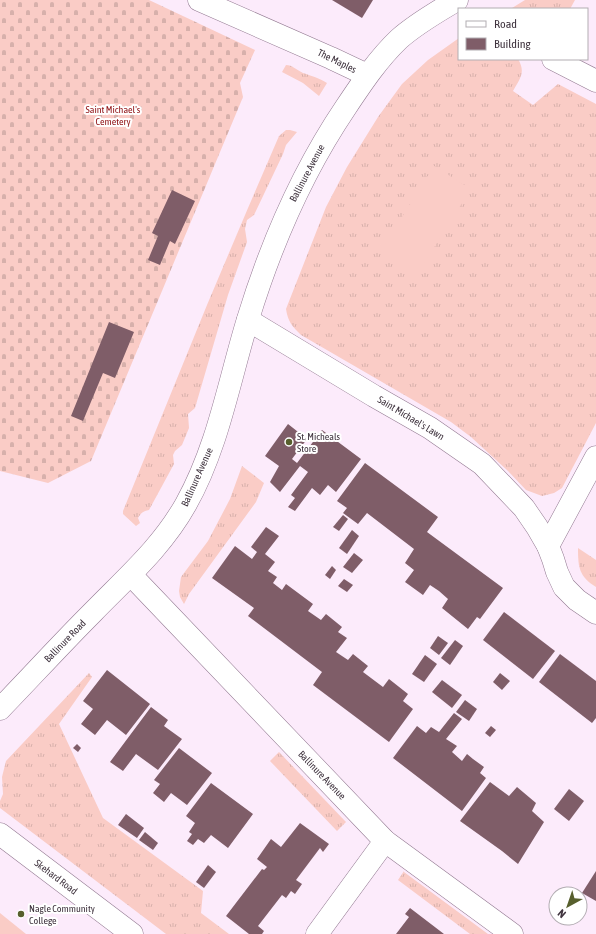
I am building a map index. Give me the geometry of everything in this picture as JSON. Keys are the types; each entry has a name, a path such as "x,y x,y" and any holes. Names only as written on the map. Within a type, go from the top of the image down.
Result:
{"street":[{"name":"The Maples","path":"199,0 326,55 367,76 399,40 420,22 457,0"},
{"path":"555,60 596,81"},
{"name":"Ballinure Avenue","path":"367,76 324,141 292,202 273,247 248,320 214,441 196,484 165,537 131,574 385,841 512,934"},
{"name":"Saint Michael's Lawn","path":"248,320 430,428 482,464 524,508 538,527 548,546 564,587 577,600 596,613"},
{"path":"548,546 596,457"},
{"name":"Ballinure Road","path":"0,710 78,627 131,574"},
{"name":"Skehard Road","path":"0,834 132,934"},
{"path":"317,934 385,841"}],"green space":[{"name":"Saint Michael's Cemetery","path":"0,0 149,0 255,50 240,83 243,97 91,461 48,483 0,471"},
{"path":"525,0 575,0 571,8 512,8"},
{"path":"458,39 458,60 518,60 522,72 513,91 533,105 558,84 596,104 596,423 562,488 554,493 542,496 526,490 471,437 451,422 301,335 291,324 288,317 286,309 326,207 347,167 378,117 402,84 428,60"},
{"path":"286,65 327,83 319,96 303,83 282,72"},
{"path":"286,130 297,132 286,145 254,215 247,220 245,229 247,242 228,295 195,408 188,414 189,428 182,445 173,455 174,464 149,510 140,515 138,518 140,523 136,526 123,514 123,511 248,208 279,136"},
{"path":"434,166 471,189 416,276 380,252"},
{"path":"242,466 264,483 256,502 189,594 184,604 180,597 179,591 181,577 208,541 230,499"},
{"path":"578,548 596,560 596,587 586,579 581,571 578,561"},
{"path":"89,673 92,677 59,724 103,818 203,891 201,913 229,934 166,934 0,808 0,801 3,794 2,777 6,761"},
{"path":"279,752 346,822 337,831 270,761"},
{"path":"404,871 488,934 470,934 398,880"},
{"path":"0,913 26,934 0,934"}],"building":[{"path":"332,0 373,0 362,18"},
{"path":"172,190 195,201 175,244 170,241 160,265 148,260 158,236 152,233"},
{"path":"109,322 134,332 115,378 103,373 83,421 71,416"},
{"path":"288,424 307,439 292,459 297,463 322,430 361,459 336,492 328,485 320,495 312,488 295,511 288,507 295,498 291,495 308,472 300,466 280,492 270,482 279,466 265,456"},
{"path":"365,463 438,517 427,532 503,588 480,619 477,617 468,629 442,608 448,599 439,591 430,585 423,595 405,582 414,570 405,563 414,549 367,513 358,524 343,513 347,508 337,501"},
{"path":"343,515 348,519 339,531 333,527"},
{"path":"266,527 279,536 265,554 275,562 268,571 277,577 273,583 282,590 286,584 313,604 308,611 321,620 326,614 342,627 338,632 347,638 336,652 348,660 353,654 368,666 363,672 383,687 389,679 408,694 403,701 413,709 389,742 313,685 322,672 248,616 254,608 212,578 235,546 252,559 257,552 251,547"},
{"path":"352,530 359,536 347,554 339,548"},
{"path":"354,553 363,560 352,573 343,567"},
{"path":"332,566 336,570 330,579 325,575"},
{"path":"344,579 353,585 347,592 338,586"},
{"path":"504,612 555,651 533,679 483,640"},
{"path":"438,636 448,643 439,655 430,648"},
{"path":"455,640 463,646 450,665 441,658"},
{"path":"560,654 596,681 596,718 592,723 539,682"},
{"path":"425,655 437,664 424,682 412,674"},
{"path":"107,670 150,704 126,735 107,720 95,735 81,724 93,709 83,701"},
{"path":"500,673 510,681 502,690 493,682"},
{"path":"442,680 462,695 452,708 432,692"},
{"path":"465,700 477,709 469,721 456,712"},
{"path":"151,707 168,720 164,726 182,739 158,770 136,754 123,771 110,762"},
{"path":"454,713 462,719 446,739 457,746 452,752 462,761 467,754 484,767 480,773 486,778 462,811 393,758 417,726 426,733 431,727 439,732"},
{"path":"491,726 496,730 490,737 485,733"},
{"path":"77,744 81,748 78,752 73,748"},
{"path":"179,748 212,773 187,805 171,793 164,802 153,793 160,784 154,780"},
{"path":"490,782 509,796 517,787 536,803 532,811 544,822 518,864 460,821"},
{"path":"211,783 253,814 228,848 211,835 204,843 198,839 193,845 187,841 192,834 189,832 195,823 186,816"},
{"path":"569,789 584,801 569,821 554,809"},
{"path":"126,814 144,828 137,838 118,825"},
{"path":"300,823 329,844 323,852 320,848 296,880 302,884 295,894 291,891 286,898 282,895 258,926 264,931 262,934 249,934 226,916 262,869 264,870 267,867 257,859 271,839 281,847"},
{"path":"145,832 158,843 153,850 139,840"},
{"path":"208,865 216,872 204,888 196,882"},
{"path":"596,871 596,901 588,896 588,886 586,886"},
{"path":"410,908 444,934 396,934 409,917 405,914"}],"place":[{"name":"St. Micheals Store","path":"289,442"},
{"name":"Nagle Community College","path":"21,914"}]}
